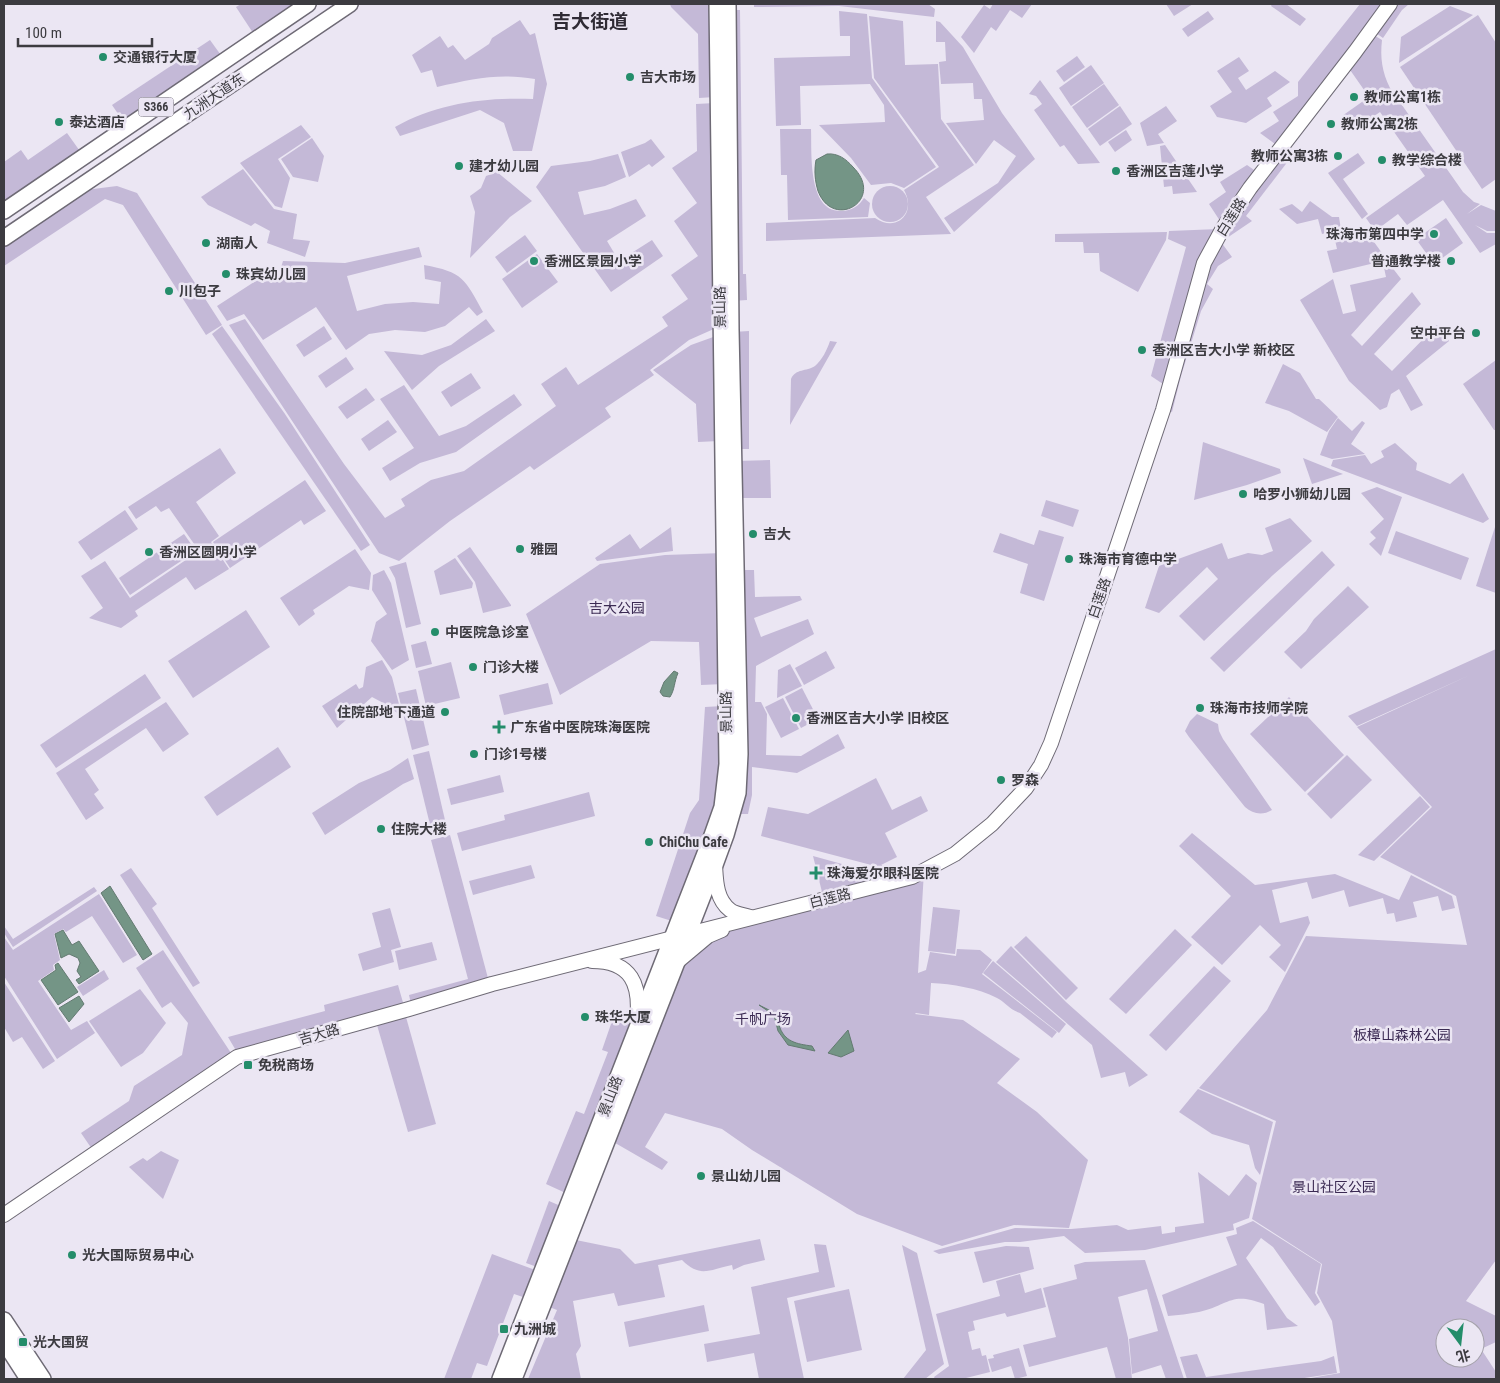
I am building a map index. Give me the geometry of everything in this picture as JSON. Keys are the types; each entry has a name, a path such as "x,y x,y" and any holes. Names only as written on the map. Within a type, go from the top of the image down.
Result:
{"main road":[{"name":"九洲大道东","path":"4,211 308,4"},
{"name":"九洲大道东","path":"4,238 350,4"},
{"name":"景山路","path":"514,1379 677,962 681,935 722,807 727,764 717,4"},
{"name":"景山路","path":"500,1379 636,1031 715,865 738,793 740,754 731,330 728,4"},
{"name":"白莲路","path":"681,935 912,877 955,854 992,824 1026,788 1041,765 1051,743 1162,410 1204,263 1223,228 1250,188 1390,4"},
{"path":"715,865 716,888 723,902 731,911 751,917"},
{"path":"677,962 708,936 751,917"},
{"name":"吉大路","path":"4,1215 237,1057 492,984 681,935"},
{"path":"579,961 606,962 614,964 626,972 636,986 638,995 636,1031"},
{"path":"4,1320 44,1379"},
{"path":"4,1342 28,1379"}],"green space":[{"path":"241,4 302,4 255,36 236,7"},
{"path":"670,4 712,4 715,97 699,98 698,34"},
{"path":"754,4 928,4 935,9 934,17 839,6 754,7"},
{"path":"993,4 1032,4 1022,18 1010,10 996,31 991,27 974,53 961,37 984,5 990,9"},
{"path":"1166,4 1193,4 1174,16"},
{"path":"1272,4 1286,4 1306,19 1300,26 1271,6"},
{"path":"1360,4 1386,4 1279,147 1260,133 1279,121 1273,112 1298,96 1298,82"},
{"path":"1393,4 1409,4 1402,10 1383,38 1373,31"},
{"path":"1450,6 1473,15 1399,63 1401,37"},
{"path":"729,10 740,10 743,274 746,274 747,300 732,301"},
{"path":"839,11 867,14 872,78 936,167 904,188 891,183 871,185 851,158 819,125 885,122 884,105 870,84 800,86 801,125 776,126 774,58 850,56 850,36 840,36"},
{"path":"1208,11 1214,19 1188,37 1182,29"},
{"path":"1478,15 1496,43 1496,179 1482,189 1400,67"},
{"path":"869,16 903,21 905,65 938,64 941,119 974,165 926,197 951,234 766,241 766,223 875,218 883,222 897,222 903,218 908,206 904,190 939,167 874,78"},
{"path":"520,20 530,35 535,33 547,84 532,151 513,151 504,123 480,110 400,136 395,127 428,112 445,107 498,99 533,99 535,79 522,77 486,78 437,87 432,70 421,73 412,55 440,36 448,48 453,45 465,60 489,44 492,38"},
{"path":"936,21 940,22 963,47 1002,113 1035,159 954,232 944,218 998,183 1016,156 994,140 976,164 946,123 984,120 982,99 974,99 973,83 941,84 939,62 946,61 945,42 936,42"},
{"path":"1372,34 1382,40 1382,64 1390,88 1463,192 1474,202 1480,204 1467,214 1481,205 1496,211 1496,231 1487,231 1475,225 1487,233 1496,233 1496,244 1480,253 1443,200 1407,225 1398,214 1375,231 1366,218 1425,176 1380,112 1352,131 1342,116 1369,97 1348,67"},
{"path":"210,40 223,58 125,124 112,105"},
{"path":"1077,56 1085,67 1064,82 1056,71"},
{"path":"1239,57 1249,71 1238,78 1246,90 1275,71 1290,82 1267,98 1272,106 1246,123 1217,117 1210,106 1232,92 1217,71"},
{"path":"1091,65 1104,83 1071,106 1059,88"},
{"path":"1040,80 1100,163 1078,164 1064,145 1060,147 1034,110 1042,104 1036,96 1029,94"},
{"path":"1104,84 1119,105 1087,128 1072,107"},
{"path":"715,103 716,328 689,340 650,370 654,375 605,408 611,417 534,470 530,466 450,521 399,561 379,553 229,325 245,319 344,464 385,518 405,506 401,499 431,480 464,471 556,406 541,384 566,367 578,385 668,326 662,317 688,299 671,275 698,256 674,221 697,203 672,168 697,151 696,104"},
{"path":"1120,106 1132,124 1100,146 1088,129"},
{"path":"1166,106 1177,121 1158,134 1164,143 1147,146 1140,123"},
{"path":"301,125 311,137 278,159 290,178 282,208 275,206 240,163"},
{"path":"780,129 811,129 814,179 817,192 823,202 831,209 845,211 854,208 864,198 870,203 868,217 788,220 787,175 781,175"},
{"path":"1126,130 1132,140 1115,152 1108,142"},
{"path":"67,133 82,154 4,207 4,162 21,150 28,160"},
{"path":"312,138 324,156 318,182 293,177 281,159"},
{"path":"651,139 665,157 652,167 649,164 629,177 621,152"},
{"path":"1165,145 1197,192 1173,194 1172,186 1164,187 1160,146"},
{"path":"1283,148 1292,156 1246,216 1252,221 1221,242 1232,257 1218,266 1207,284 1213,289 1201,311 1172,412 1164,409 1206,263"},
{"path":"1358,153 1365,163 1343,179 1368,214 1362,219 1328,173"},
{"path":"618,154 626,177 605,186 578,192 584,215 610,209 636,199 646,216 607,241 619,261 652,240 663,256 611,292 536,187 551,166 590,161"},
{"path":"1247,165 1257,172 1222,224 1209,204 1226,192 1220,182"},
{"path":"243,169 274,209 297,214 293,239 310,241 305,257 267,243 270,231 255,223 251,226 208,205 201,197"},
{"path":"497,172 532,201 510,217 470,258 475,212 470,196 481,188 486,176"},
{"path":"117,186 137,193 222,325 206,335 123,205 105,199 4,266 4,241 77,191"},
{"path":"890,186 903,191 908,204 903,217 890,222 877,217 872,204 877,191"},
{"path":"1310,201 1332,217 1339,217 1341,230 1350,237 1369,235 1387,260 1333,273 1327,251 1337,249 1333,231 1322,234 1318,219 1297,224 1279,209 1292,204 1302,212"},
{"path":"1446,218 1463,243 1434,264 1416,239"},
{"path":"1219,229 1166,386 1151,376 1186,247 1168,239 1169,231"},
{"path":"1167,232 1166,240 1138,292 1100,271 1099,253 1084,253 1083,242 1055,242 1055,234"},
{"path":"525,235 537,251 507,273 495,257"},
{"path":"419,247 422,257 347,276 357,311 385,304 413,302 439,304 441,282 425,279 424,265 455,274 467,284 483,312 477,316 469,307 445,326 425,332 395,330 369,334 346,350 316,307 263,340 244,314 227,321 217,306 271,271 279,274 283,261 345,263"},
{"path":"537,254 558,282 522,308 502,279"},
{"path":"1388,262 1401,279 1351,335 1362,346 1412,292 1421,304 1374,354 1392,371 1437,325 1449,341 1406,376 1423,405 1411,411 1399,389 1391,394 1387,407 1380,410 1349,381 1300,300 1333,279 1343,314 1356,311 1350,285 1386,277 1383,263"},
{"path":"486,319 495,331 439,366 412,390 384,351 422,355 451,345"},
{"path":"222,326 285,414 370,545 361,551 212,334"},
{"path":"324,326 332,339 304,357 296,345"},
{"path":"749,331 749,449 736,449 733,332"},
{"path":"716,336 719,441 698,442 696,404 653,370 691,345"},
{"path":"830,341 837,342 790,425 791,379 796,373 818,364"},
{"path":"346,357 354,369 326,388 318,376"},
{"path":"1496,360 1496,430 1494,430 1463,384"},
{"path":"1283,364 1300,373 1316,399 1319,399 1338,417 1327,432 1289,411 1265,403"},
{"path":"471,373 481,388 451,407 441,392"},
{"path":"404,385 439,436 466,426 514,394 522,405 456,452 420,463 390,481 382,468 414,448 380,399"},
{"path":"366,388 375,400 347,419 338,407"},
{"path":"1338,418 1352,431 1362,421 1365,423 1351,444 1365,454 1332,459 1320,455 1329,431"},
{"path":"388,420 397,432 369,451 361,439"},
{"path":"1203,442 1280,469 1281,473 1194,500"},
{"path":"1395,443 1417,463 1416,470 1450,484 1463,473 1489,519 1483,523 1331,466 1333,460 1365,455 1371,464 1384,457 1381,451"},
{"path":"220,448 236,473 196,502 219,536 211,542 229,569 195,590 186,577 135,611 138,616 121,628 89,618 103,608 81,576 105,561 130,598 199,551 169,508 161,512 156,506 136,519 128,507"},
{"path":"1303,458 1343,474 1312,484"},
{"path":"770,460 771,498 737,498 736,461"},
{"path":"305,480 326,511 304,525 301,520 230,568 213,542"},
{"path":"1377,487 1402,497 1381,556 1369,544 1376,538 1370,532 1384,519 1361,493"},
{"path":"1046,500 1079,510 1073,527 1041,516"},
{"path":"125,510 138,529 91,560 78,542"},
{"path":"1290,518 1312,541 1273,575 1204,641 1179,616 1218,579 1207,567 1159,613 1145,608 1159,566 1222,543 1228,559 1248,553 1262,555 1273,551 1265,528"},
{"path":"671,527 673,551 597,561 595,558 630,534 640,549"},
{"path":"1496,527 1496,593 1476,586"},
{"path":"1039,530 1064,537 1044,601 1020,593 1028,564 993,552 1000,533 1034,545"},
{"path":"1396,531 1469,558 1461,580 1388,553"},
{"path":"184,534 196,551 130,595 119,578"},
{"path":"470,547 511,606 483,613 475,582 457,556"},
{"path":"355,549 371,573 369,590 349,586 313,610 315,614 299,626 280,598"},
{"path":"1322,551 1335,565 1224,672 1210,658"},
{"name":"吉大公园","path":"723,553 724,684 701,685 699,642 651,641 560,695 526,614 600,564 665,555"},
{"path":"455,558 473,583 472,588 440,595 434,571"},
{"path":"406,562 421,624 406,628 395,578 389,567"},
{"path":"384,570 391,583 409,660 392,670 371,641 376,622 387,614 372,590 373,575"},
{"path":"737,570 754,570 755,597 800,596 802,600 754,618 761,637 808,619 814,634 756,666 755,702 761,702 767,714 766,755 801,756 838,734 845,748 797,773 752,767 752,795 748,814 733,814"},
{"path":"1348,586 1369,607 1301,669 1284,652"},
{"path":"246,610 270,647 193,698 168,661"},
{"path":"426,641 432,664 416,668 411,645"},
{"path":"1496,649 1496,1260 1466,1301 1496,1316 1496,1342 1485,1347 1485,1318 1435,1318 1435,1368 1485,1368 1485,1355 1496,1372 1496,1379 1305,1379 1340,1373 1332,1321 1317,1293 1322,1264 1252,1219 1276,1121 1199,1088 1267,1010 1306,936 1467,945 1456,896 1380,857 1432,807 1357,727 1470,675 1357,726 1348,716"},
{"path":"826,651 835,668 804,685 795,668"},
{"path":"382,660 392,677 401,716 387,705 372,697 337,728 322,706 356,684 359,689 363,687 366,667"},
{"path":"451,662 460,698 426,706 418,671"},
{"path":"790,664 802,686 777,698 778,670"},
{"path":"145,674 161,698 56,768 40,745"},
{"path":"548,683 553,704 504,715 499,695"},
{"path":"802,688 818,719 801,728 785,697"},
{"path":"416,689 429,745 412,750 398,693"},
{"path":"1289,697 1344,755 1305,792 1250,734"},
{"path":"783,698 799,729 781,738 765,707"},
{"path":"166,702 189,734 163,752 146,728 85,769 99,790 94,794 104,808 86,820 56,773"},
{"path":"723,706 720,807 678,923 656,916 690,813 699,800 705,707"},
{"path":"1197,714 1218,724 1223,739 1272,810 1258,813 1245,807 1189,737 1185,731 1190,721"},
{"path":"278,747 291,767 217,816 204,797"},
{"path":"429,751 448,833 433,837 413,755"},
{"path":"1347,755 1372,780 1331,819 1307,794"},
{"path":"408,758 414,779 403,784 325,835 312,813 359,783 390,770"},
{"path":"500,775 504,792 451,805 447,789"},
{"path":"876,778 892,810 921,796 928,811 885,833 897,857 881,865 913,873 889,881 875,866 761,836 768,807 808,814"},
{"path":"589,792 595,816 462,851 457,833 505,820 504,815"},
{"path":"1420,796 1430,807 1374,861 1358,855"},
{"path":"1192,833 1255,885 1335,874 1399,900 1411,875 1452,896 1455,908 1442,911 1438,896 1413,902 1417,917 1396,922 1394,913 1387,914 1383,898 1349,907 1344,890 1312,899 1307,882 1272,890 1280,923 1308,916 1310,923 1285,972 1269,957 1281,945 1260,925 1222,965 1191,937 1231,896 1179,846"},
{"path":"450,835 489,982 411,1004 409,995 468,979 431,840"},
{"path":"813,856 871,872 881,882 823,896"},
{"path":"531,865 535,878 473,895 469,881"},
{"path":"131,868 157,904 152,908 200,983 193,987 120,875"},
{"name":"千帆广场","path":"924,871 918,973 926,970 930,952 956,956 957,949 980,950 992,960 982,974 1057,1032 1052,1038 997,998 973,989 948,984 931,983 929,1015 915,1014 963,1020 1020,1059 997,1083 1037,1112 1088,1160 1069,1228 1014,1225 942,1246 857,1214 752,1150 722,1129 665,1113 645,1147 668,1162 662,1170 610,1140 676,966 710,936"},
{"path":"94,887 97,891 13,947 4,933 4,926 13,939"},
{"path":"99,894 137,955 123,963 92,916 66,932 63,929 54,934 60,960 53,965 54,970 38,981 71,1030 87,1021 95,1033 57,1059 4,976 4,937 13,950"},
{"path":"933,907 960,910 955,954 928,951"},
{"path":"390,908 401,947 391,950 394,962 363,971 358,954 381,947 372,913"},
{"path":"1175,929 1192,945 1126,1014 1109,999"},
{"path":"1026,936 1078,988 1066,1000 1014,947"},
{"path":"432,942 437,960 399,970 395,951"},
{"path":"1011,946 1066,1002 1148,1075 1129,1087 1125,1072 1101,1078 1092,1045 996,962"},
{"path":"163,950 233,1056 94,1152 81,1133 129,1101 134,1086 182,1055 188,1023 171,1002 162,1008 136,968"},
{"path":"993,961 1066,1024 1059,1033 983,973"},
{"path":"1214,966 1231,981 1166,1051 1149,1035"},
{"path":"104,970 109,979 83,996 77,987"},
{"path":"4,982 55,1061 43,1069 22,1037 13,1042 4,1027"},
{"path":"398,985 404,1006 238,1054 228,1037 325,1011 324,1005"},
{"path":"140,989 166,1023 143,1053 121,1067 89,1021"},
{"path":"633,1006 633,1031 570,1195 546,1184 576,1111 584,1114 608,1052 602,1050 611,1024"},
{"path":"406,1017 436,1124 408,1132 377,1025"},
{"path":"1198,1089 1273,1122 1260,1175 1255,1168 1249,1145 1212,1134 1179,1112"},
{"path":"161,1151 179,1160 163,1199 129,1167 143,1158 147,1161"},
{"path":"1198,1172 1229,1196 1246,1174 1257,1183 1249,1218 1233,1224 1234,1230 1145,1250 1085,1253 1064,1236 1020,1242 1005,1242 939,1254 933,1251 1015,1228 1071,1229 1117,1225 1128,1230 1161,1226 1162,1234 1175,1232 1175,1227 1204,1223"},
{"path":"549,1201 563,1207 540,1268 526,1263"},
{"path":"1253,1221 1321,1264 1315,1293 1320,1302 1315,1306 1273,1247 1261,1238 1246,1258 1287,1318 1298,1326 1267,1330 1264,1304 1244,1299 1230,1300 1199,1312 1168,1316 1162,1295 1237,1265 1226,1237 1237,1234 1236,1228"},
{"path":"571,1239 620,1249 635,1264 760,1239 765,1260 733,1270 732,1265 700,1271 688,1266 682,1260 658,1265 665,1297 618,1306 614,1293 573,1301 581,1346 576,1354 581,1379 528,1379 557,1310 544,1305"},
{"path":"814,1244 826,1245 835,1287 787,1298 804,1379 759,1379 754,1353 707,1362 704,1344 760,1334 751,1287 819,1272"},
{"path":"902,1245 917,1253 944,1364 925,1379 903,1379 926,1350"},
{"path":"1006,1246 1029,1247 1034,1269 983,1283 974,1252"},
{"path":"492,1254 538,1271 529,1299 514,1294 487,1366 477,1363 471,1379 444,1379"},
{"path":"1145,1260 1184,1379 1166,1379 1161,1365 1132,1374 1129,1339 1158,1331 1147,1289 1118,1297 1128,1338 1132,1379 1116,1379 1107,1347 1029,1367 1023,1345 1056,1337 1043,1288 1077,1279 1074,1265 1085,1262"},
{"path":"1020,1274 1025,1293 1041,1288 1046,1307 1007,1317 1005,1313 973,1321 975,1330 968,1332 972,1350 980,1348 982,1356 986,1355 990,1372 962,1379 935,1379 934,1377 949,1366 936,1314 1000,1296 996,1281"},
{"path":"849,1289 862,1350 807,1362 794,1301"},
{"path":"704,1305 709,1331 629,1347 624,1322"},
{"path":"1019,1348 1027,1376 1015,1379 1011,1366 992,1372 988,1359 994,1358 993,1355"},
{"path":"1197,1354 1206,1377 1321,1361 1334,1356 1337,1373 1298,1379 1187,1379 1180,1357"}],"shaded area":[{"path":"827,154 835,154 845,159 862,179 864,190 860,200 854,206 844,210 834,209 825,203 818,191 815,176 816,160"},
{"path":"674,671 678,673 672,694 670,697 663,696 660,692 664,682"},
{"path":"110,886 152,954 143,960 101,893"},
{"path":"63,930 72,945 79,941 99,971 79,984 76,980 81,977 77,971 80,963 78,958 69,954 61,958 55,934"},
{"path":"58,963 78,992 58,1005 41,980 56,970 55,965"},
{"path":"79,996 84,1004 69,1022 59,1008"},
{"path":"759,1005 775,1013 781,1031 788,1039 796,1043 812,1046 815,1051 788,1045 778,1031 774,1015"},
{"path":"848,1030 854,1051 841,1057 828,1053"}],"place":[{"name":"交通银行大厦","path":"103,57"},
{"name":"吉大市场","path":"630,77"},
{"name":"教师公寓1栋","path":"1354,97"},
{"name":"泰达酒店","path":"59,122"},
{"name":"教师公寓2栋","path":"1331,124"},
{"name":"教师公寓3栋","path":"1338,156"},
{"name":"教学综合楼","path":"1382,160"},
{"name":"建才幼儿园","path":"459,166"},
{"name":"香洲区吉莲小学","path":"1116,171"},
{"name":"珠海市第四中学","path":"1434,234"},
{"name":"湖南人","path":"206,243"},
{"name":"香洲区景园小学","path":"534,261"},
{"name":"普通教学楼","path":"1451,261"},
{"name":"珠宾幼儿园","path":"226,274"},
{"name":"川包子","path":"169,291"},
{"name":"空中平台","path":"1476,333"},
{"name":"香洲区吉大小学 新校区","path":"1142,350"},
{"name":"哈罗小狮幼儿园","path":"1243,494"},
{"name":"吉大","path":"753,534"},
{"name":"雅园","path":"520,549"},
{"name":"香洲区圆明小学","path":"149,552"},
{"name":"珠海市育德中学","path":"1069,559"},
{"name":"中医院急诊室","path":"435,632"},
{"name":"门诊大楼","path":"473,667"},
{"name":"珠海市技师学院","path":"1200,708"},
{"name":"住院部地下通道","path":"445,712"},
{"name":"香洲区吉大小学 旧校区","path":"796,718"},
{"name":"广东省中医院珠海医院","path":"499,727"},
{"name":"门诊1号楼","path":"474,754"},
{"name":"罗森","path":"1001,780"},
{"name":"住院大楼","path":"381,829"},
{"name":"ChiChu Cafe","path":"649,842"},
{"name":"珠海爱尔眼科医院","path":"816,873"},
{"name":"珠华大厦","path":"585,1017"},
{"name":"免税商场","path":"248,1065"},
{"name":"景山幼儿园","path":"701,1176"},
{"name":"光大国际贸易中心","path":"72,1255"},
{"name":"九洲城","path":"504,1329"},
{"name":"光大国贸","path":"23,1342"}],"district":[{"name":"吉大街道","path":"590,21"}],"park label":[{"name":"板樟山森林公园","path":"1402,1035"},
{"name":"景山社区公园","path":"1334,1187"}]}
